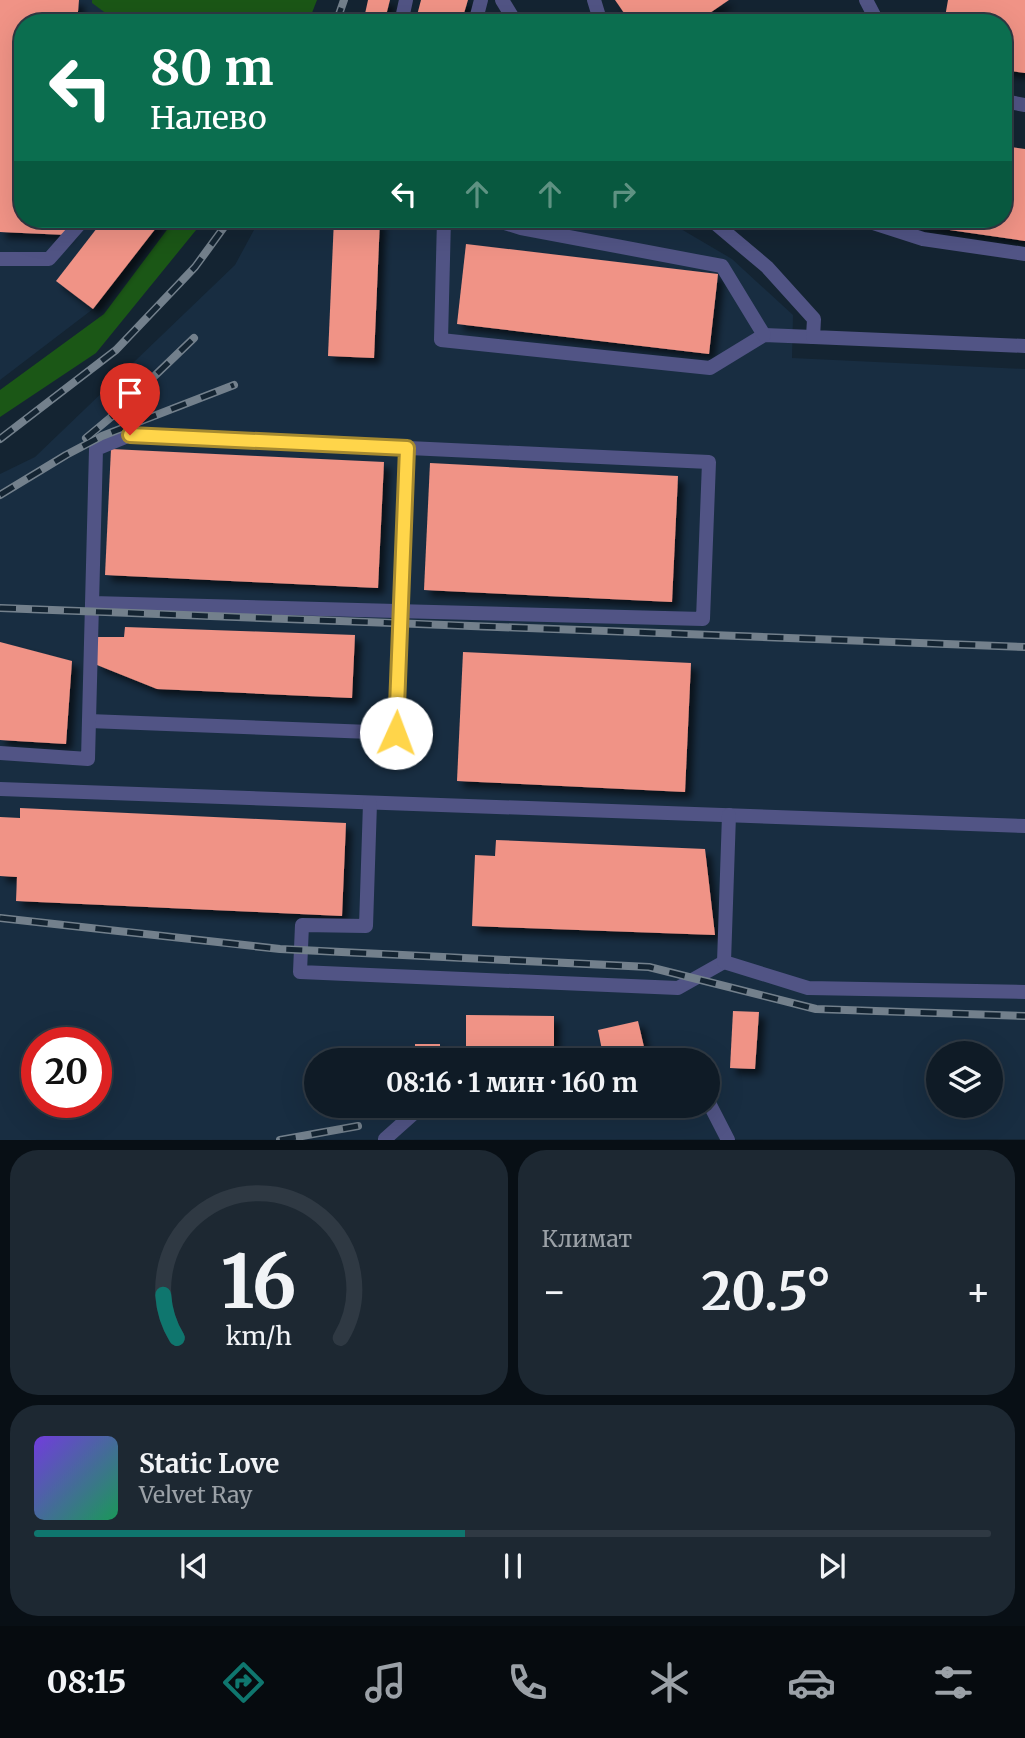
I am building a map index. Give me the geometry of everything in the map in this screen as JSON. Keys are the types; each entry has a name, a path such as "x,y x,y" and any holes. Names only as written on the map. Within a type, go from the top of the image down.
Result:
{"lane":[{"path":"0,259 49,259 76,228"},
{"path":"444,228 442,340 710,368 764,335 1025,346"},
{"path":"521,228 722,266 764,335"},
{"path":"721,228 767,267 814,319 813,337"},
{"path":"888,228 923,239 1025,254"},
{"path":"0,753 88,759 92,603 96,449 130,435 709,462 703,619 92,603"},
{"path":"89,721 396,733 407,448"},
{"path":"0,789 1025,826"},
{"path":"370,803 366,926 302,925 300,972 678,988 724,962 808,988 1025,992"},
{"path":"724,962 729,815"},
{"path":"385,1139 409,1118"},
{"path":"717,1118 728,1139"}],"shaded area":[{"path":"0,0 259,0 259,14 14,14 14,228 156,228 93,309 0,380"},
{"path":"255,228 679,228 732,259 793,315 792,358 1025,369 1025,1139 0,1140 0,474 35,457 235,265"}],"green space":[{"path":"92,0 317,0 312,14 107,14 92,3"},
{"path":"168,228 198,228 96,353 0,417 0,390 104,314"}],"building":[{"path":"0,0 79,0 78,14 14,14 14,228 67,228 67,235 0,232"},
{"path":"368,0 390,0 386,14 365,14"},
{"path":"421,0 468,0 464,14 417,14"},
{"path":"615,0 729,0 708,14 625,14"},
{"path":"948,0 1025,0 1025,73 1012,71 1012,14 946,14"},
{"path":"1012,147 1025,149 1025,241 936,228 1012,228"},
{"path":"97,228 156,228 93,309 56,281"},
{"path":"334,228 380,228 374,358 328,356"},
{"path":"466,244 718,274 709,354 457,324"},
{"path":"111,449 384,462 378,588 105,575"},
{"path":"430,463 678,476 672,602 424,590"},
{"path":"125,627 355,635 352,698 157,689 97,665 97,637 124,637"},
{"path":"0,642 72,661 66,744 0,740"},
{"path":"463,652 691,663 685,792 457,781"},
{"path":"20,808 346,823 342,916 16,901 17,877 0,876 0,817 20,818"},
{"path":"496,840 705,849 715,935 472,926 475,855 495,856"},
{"path":"733,1011 759,1012 755,1069 730,1068"},
{"path":"466,1015 554,1016 554,1048 466,1048"},
{"path":"638,1021 644,1048 602,1048 598,1030"},
{"path":"415,1044 440,1044 440,1048 415,1048"}],"railway":[{"path":"339,14 344,0"},
{"path":"0,439 116,350 195,267 223,228"},
{"path":"86,438 194,338"},
{"path":"0,495 102,436 234,385"},
{"path":"0,608 1025,647"},
{"path":"0,918 280,949 649,967 816,1009 1025,1016"},
{"path":"280,1140 358,1126"}],"route":[{"path":"130,435 407,448 396,733"}]}
